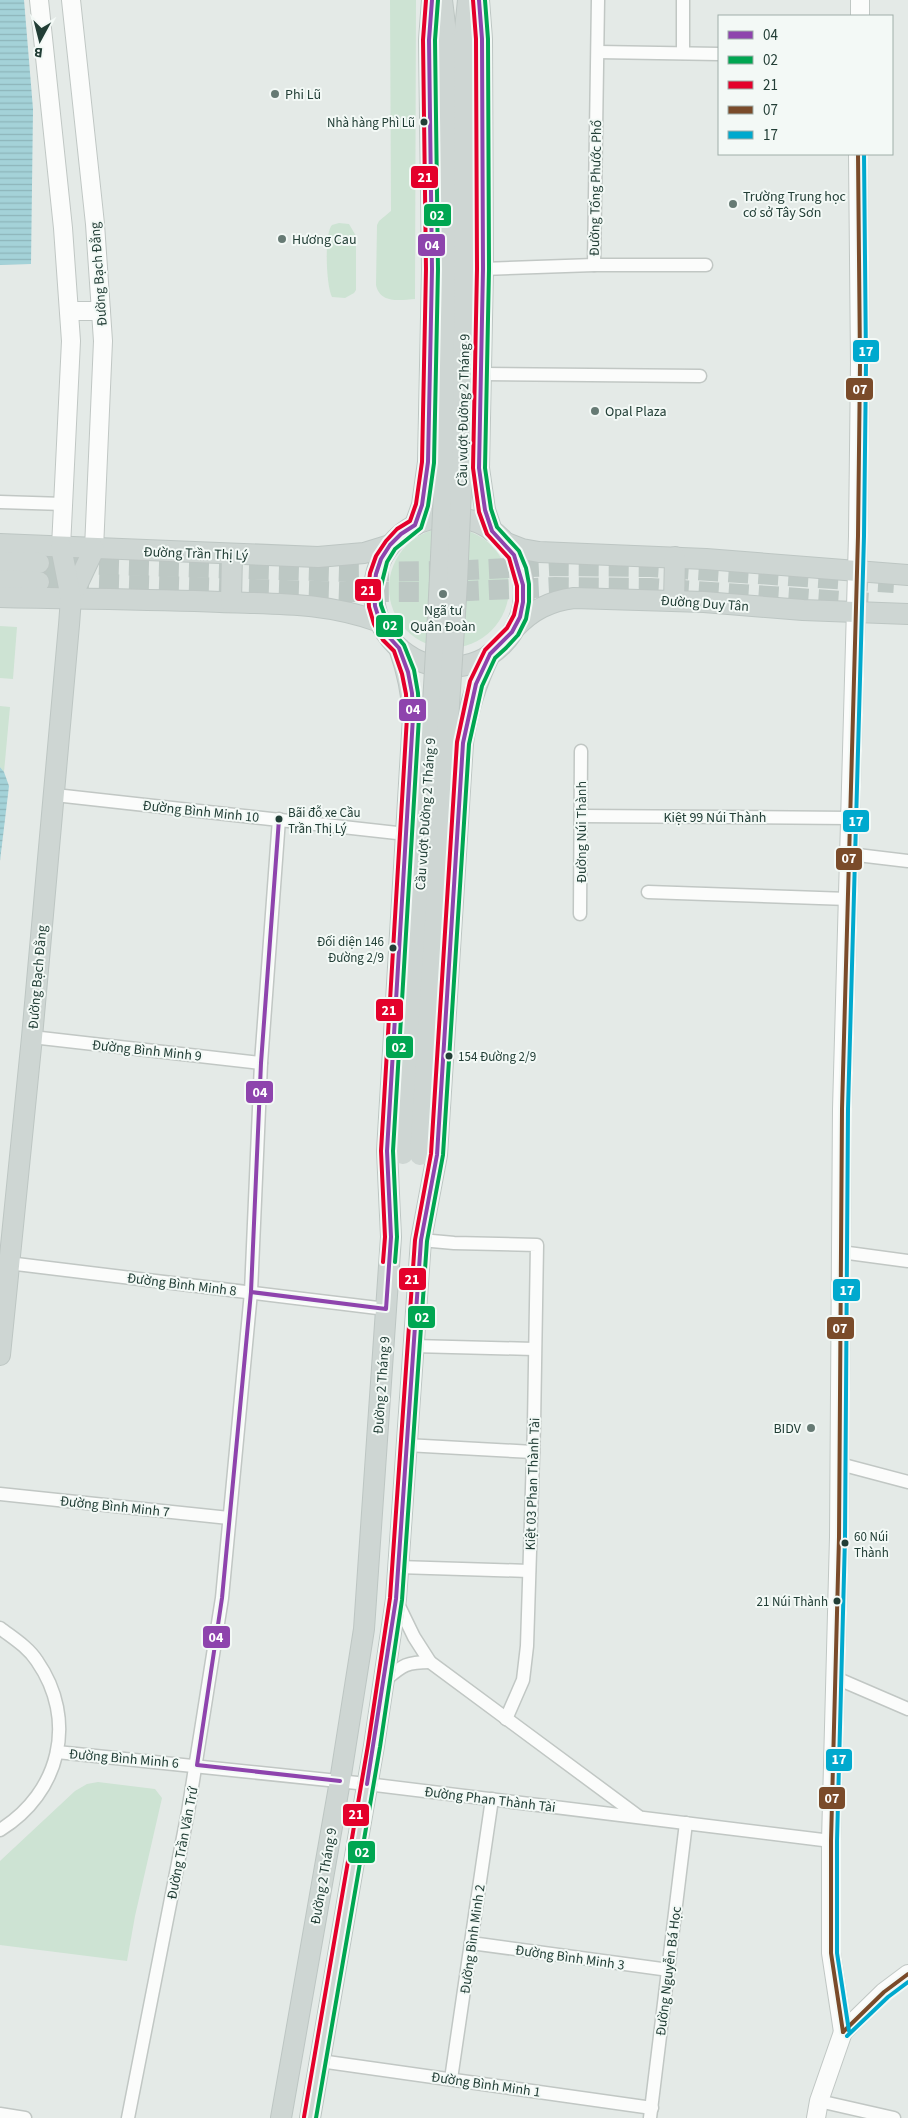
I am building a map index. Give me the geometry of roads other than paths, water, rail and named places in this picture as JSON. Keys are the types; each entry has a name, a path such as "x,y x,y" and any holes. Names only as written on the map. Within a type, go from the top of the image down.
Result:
{"main road":[{"path":"39,0 63,228 71,341 61,547 71,598"},
{"name":"Đường Bạch Đằng","path":"71,0 95,224 103,341 94,549"},
{"path":"415,525 422,505 428,462 432,269 430,40 432,0"},
{"name":"Cầu vượt Đường 2 Tháng 9","path":"442,0 455,40"},
{"name":"Cầu vượt Đường 2 Tháng 9","path":"421,1240 412,1154 445,474 455,40 468,0"},
{"path":"479,0 482,39 483,269 479,468 485,510 498,536 514,555 523,585 523,602 520,617 512,632 502,644 490,654 475,662 460,666 428,664 412,657 399,648 388,636 380,622 375,606 376,574 381,559 390,545 401,534 415,525 430,519 446,517 478,523 498,536 522,549 539,552 676,558 908,575"},
{"path":"860,0 860,15"},
{"path":"843,2032 831,1953 831,1841 840,1464 842,1109 857,571 860,363 858,155"},
{"path":"69,311 101,311"},
{"name":"Đường Trần Thị Lý","path":"0,544 232,555 342,556 364,553 390,545"},
{"path":"71,598 94,549"},
{"path":"231,602 232,555"},
{"path":"674,601 676,558"},
{"path":"0,562 39,572 0,580"},
{"path":"0,597 231,602 319,606 356,613 380,622"},
{"name":"Đường Bạch Đằng","path":"0,1356 55,795 71,598"},
{"name":"Đường Duy Tân","path":"512,632 532,612 544,605 574,598 674,601 856,613 908,614"},
{"name":"Đường 2 Tháng 9","path":"281,2118 364,1630 391,1237 387,1151 413,717 412,693 408,672 399,648"},
{"name":"Đường 2 Tháng 9","path":"310,2118 367,1784 396,1599 421,1240 437,1155 463,743 476,684 490,654"},
{"name":"Cầu vượt Đường 2 Tháng 9","path":"391,1237 412,1154"},
{"path":"816,2118 819,2101 843,2032 884,1992 908,1974"}],"street":[{"name":"Đường Tống Phước Phổ","path":"483,269 594,265 598,0"},
{"path":"683,0 683,53"},
{"path":"598,52 718,54"},
{"path":"594,265 706,265"},
{"path":"482,374 700,376"},
{"path":"0,502 64,504"},
{"name":"Đường Núi Thành","path":"580,914 581,751"},
{"name":"Đường Bình Minh 10","path":"55,795 406,834"},
{"name":"Kiệt 99 Núi Thành","path":"581,816 850,818"},
{"name":"Đường Trần Văn Trứ","path":"128,2118 197,1765 222,1598 251,1292 261,1063 279,819"},
{"path":"849,854 908,861"},
{"path":"648,892 848,899"},
{"name":"Đường Bình Minh 9","path":"32,1037 261,1063"},
{"name":"Kiệt 03 Phan Thành Tài","path":"421,1240 454,1243 537,1245 527,1646 523,1680 506,1718"},
{"path":"841,1252 908,1261"},
{"name":"Đường Bình Minh 8","path":"8,1262 386,1309"},
{"path":"413,1346 534,1349"},
{"path":"406,1445 533,1452"},
{"path":"840,1464 908,1482"},
{"name":"Đường Bình Minh 7","path":"0,1494 229,1518"},
{"path":"398,1567 529,1571"},
{"name":"Đường Phan Thành Tài","path":"396,1599 414,1637 430,1662 640,1817"},
{"name":"Đường Bình Minh 6","path":"0,1628 20,1642 36,1660 49,1680 57,1704 59,1728 57,1752 51,1772 42,1791 29,1808 0,1830"},
{"path":"384,1681 402,1666 411,1662 430,1662"},
{"path":"836,1678 908,1709"},
{"name":"Đường Bình Minh 6","path":"57,1752 340,1780"},
{"name":"Đường Phan Thành Tài","path":"340,1780 831,1841"},
{"name":"Đường Bình Minh 2","path":"452,2079 492,1799"},
{"name":"Đường Nguyễn Bá Học","path":"651,2113 686,1824"},
{"name":"Đường Bình Minh 3","path":"471,1943 669,1970"},
{"name":"Đường Bình Minh 1","path":"320,2061 452,2079 651,2113"},
{"path":"819,2101 894,2118"},
{"path":"0,2114 25,2118"}],"water":[{"path":"0,0 24,0 33,109 31,264 0,265"},
{"path":"0,767 9,786 0,861"}],"tunnel":[{"path":"39,563 348,572 448,571 552,566 650,567 894,583"},
{"path":"39,582 349,592 448,592 555,587 650,588 874,603"}],"place":[{"name":"Phi Lũ","path":"275,94"},
{"name":"Nhà hàng Phì Lũ","path":"424,122"},
{"name":"Trường Trung học cơ sở Tây Sơn","path":"733,204"},
{"name":"Hương Cau","path":"282,239"},
{"name":"Opal Plaza","path":"595,411"},
{"name":"Ngã tư Quân Đoàn","path":"443,594"},
{"name":"Bãi đỗ xe Cầu Trần Thị Lý","path":"279,819"},
{"name":"Đối diện 146 Đường 2/9","path":"393,948"},
{"name":"154 Đường 2/9","path":"449,1056"},
{"name":"BIDV","path":"811,1428"},
{"name":"60 Núi Thành","path":"845,1543"},
{"name":"21 Núi Thành","path":"837,1601"}]}
